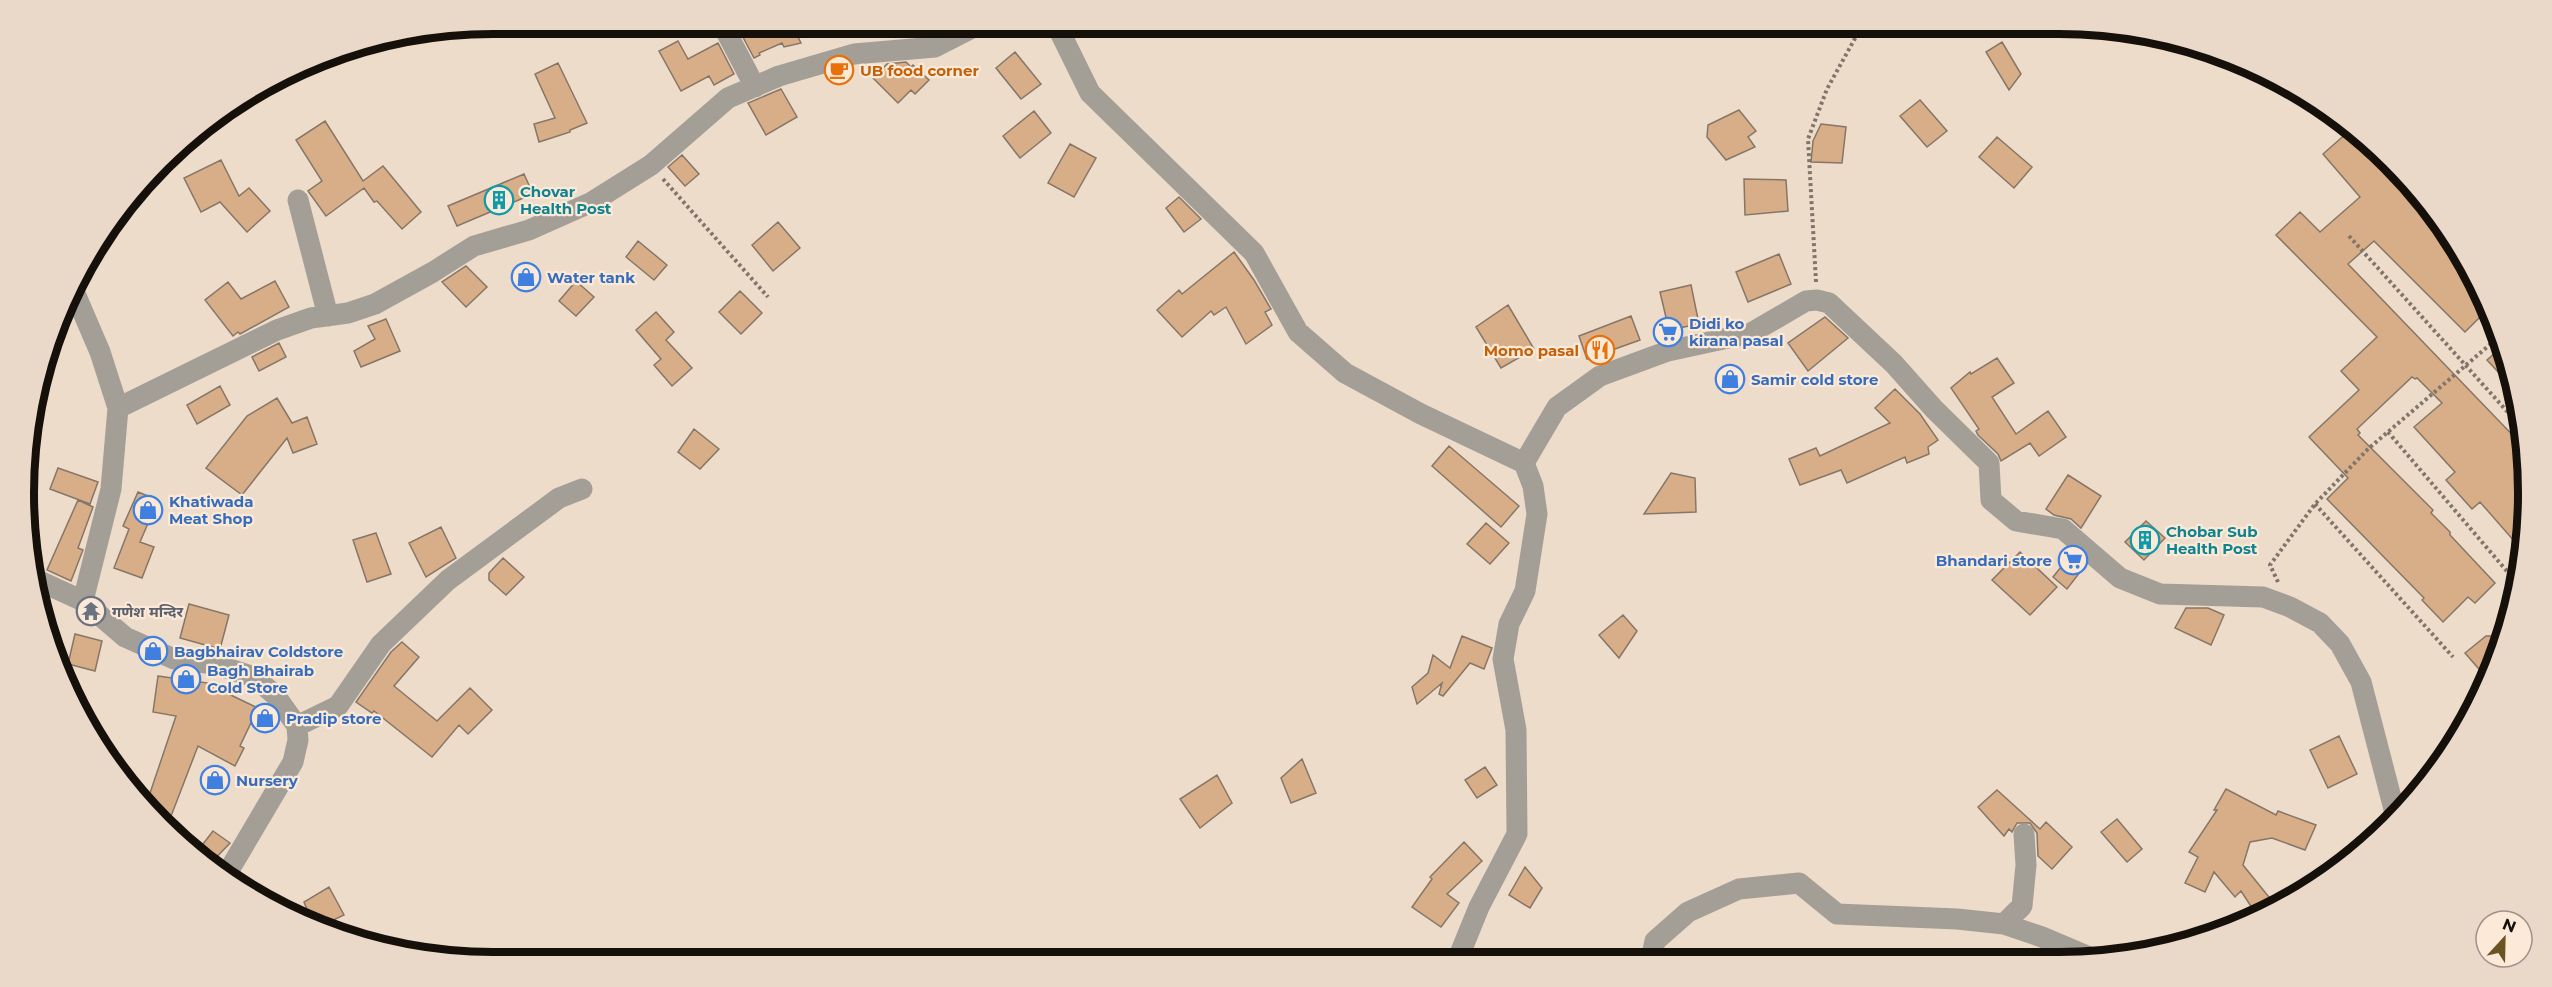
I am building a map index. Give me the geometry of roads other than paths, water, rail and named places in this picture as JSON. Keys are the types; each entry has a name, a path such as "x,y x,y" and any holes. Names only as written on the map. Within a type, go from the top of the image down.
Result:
{"street":[{"path":"727,34 755,87"},
{"path":"118,408 277,330 311,318 348,313 375,304 434,272 474,246 530,230 592,202 651,165 728,98 779,76 854,54 935,47 960,34"},
{"path":"1061,34 1090,93 1254,253 1298,332 1346,373 1421,414 1524,463 1533,486 1537,514 1525,591 1509,624 1503,659 1516,730 1517,834 1479,907 1461,952"},
{"path":"298,200 328,316"},
{"path":"78,300 100,352 118,408 111,489 83,601"},
{"path":"1524,463 1557,407 1600,376 1668,351 1750,333 1806,302 1817,300 1829,303 1894,364 1934,409 1989,463 1991,501 2016,521 2063,530 2120,578 2160,594 2263,597 2320,622 2340,645 2361,682 2393,807"},
{"path":"297,726 338,706 381,644 448,580 559,498 582,489"},
{"path":"43,583 83,601 125,637 174,658 214,664 254,677 275,695 297,726 298,740 293,762 230,869"},
{"path":"2004,924 2022,906 2026,865 2024,834"},
{"path":"1653,952 1655,941 1688,912 1739,889 1799,883 1837,914 1957,919 2004,924 2077,952"}],"place":[{"name":"UB food corner","path":"839,70"},
{"name":"Chovar Health Post","path":"499,200"},
{"name":"Water tank","path":"526,277"},
{"name":"Didi ko kirana pasal","path":"1668,332"},
{"name":"Momo pasal","path":"1600,350"},
{"name":"Samir cold store","path":"1730,379"},
{"name":"Khatiwada Meat Shop","path":"148,510"},
{"name":"Chobar Sub Health Post","path":"2145,540"},
{"name":"Bhandari store","path":"2073,560"},
{"name":"गणेश मन्दिर","path":"91,611"},
{"name":"Bagbhairav Coldstore","path":"153,651"},
{"name":"Bagh Bhairab Cold Store","path":"186,679"},
{"name":"Pradip store","path":"265,718"},
{"name":"Nursery","path":"215,780"}]}
